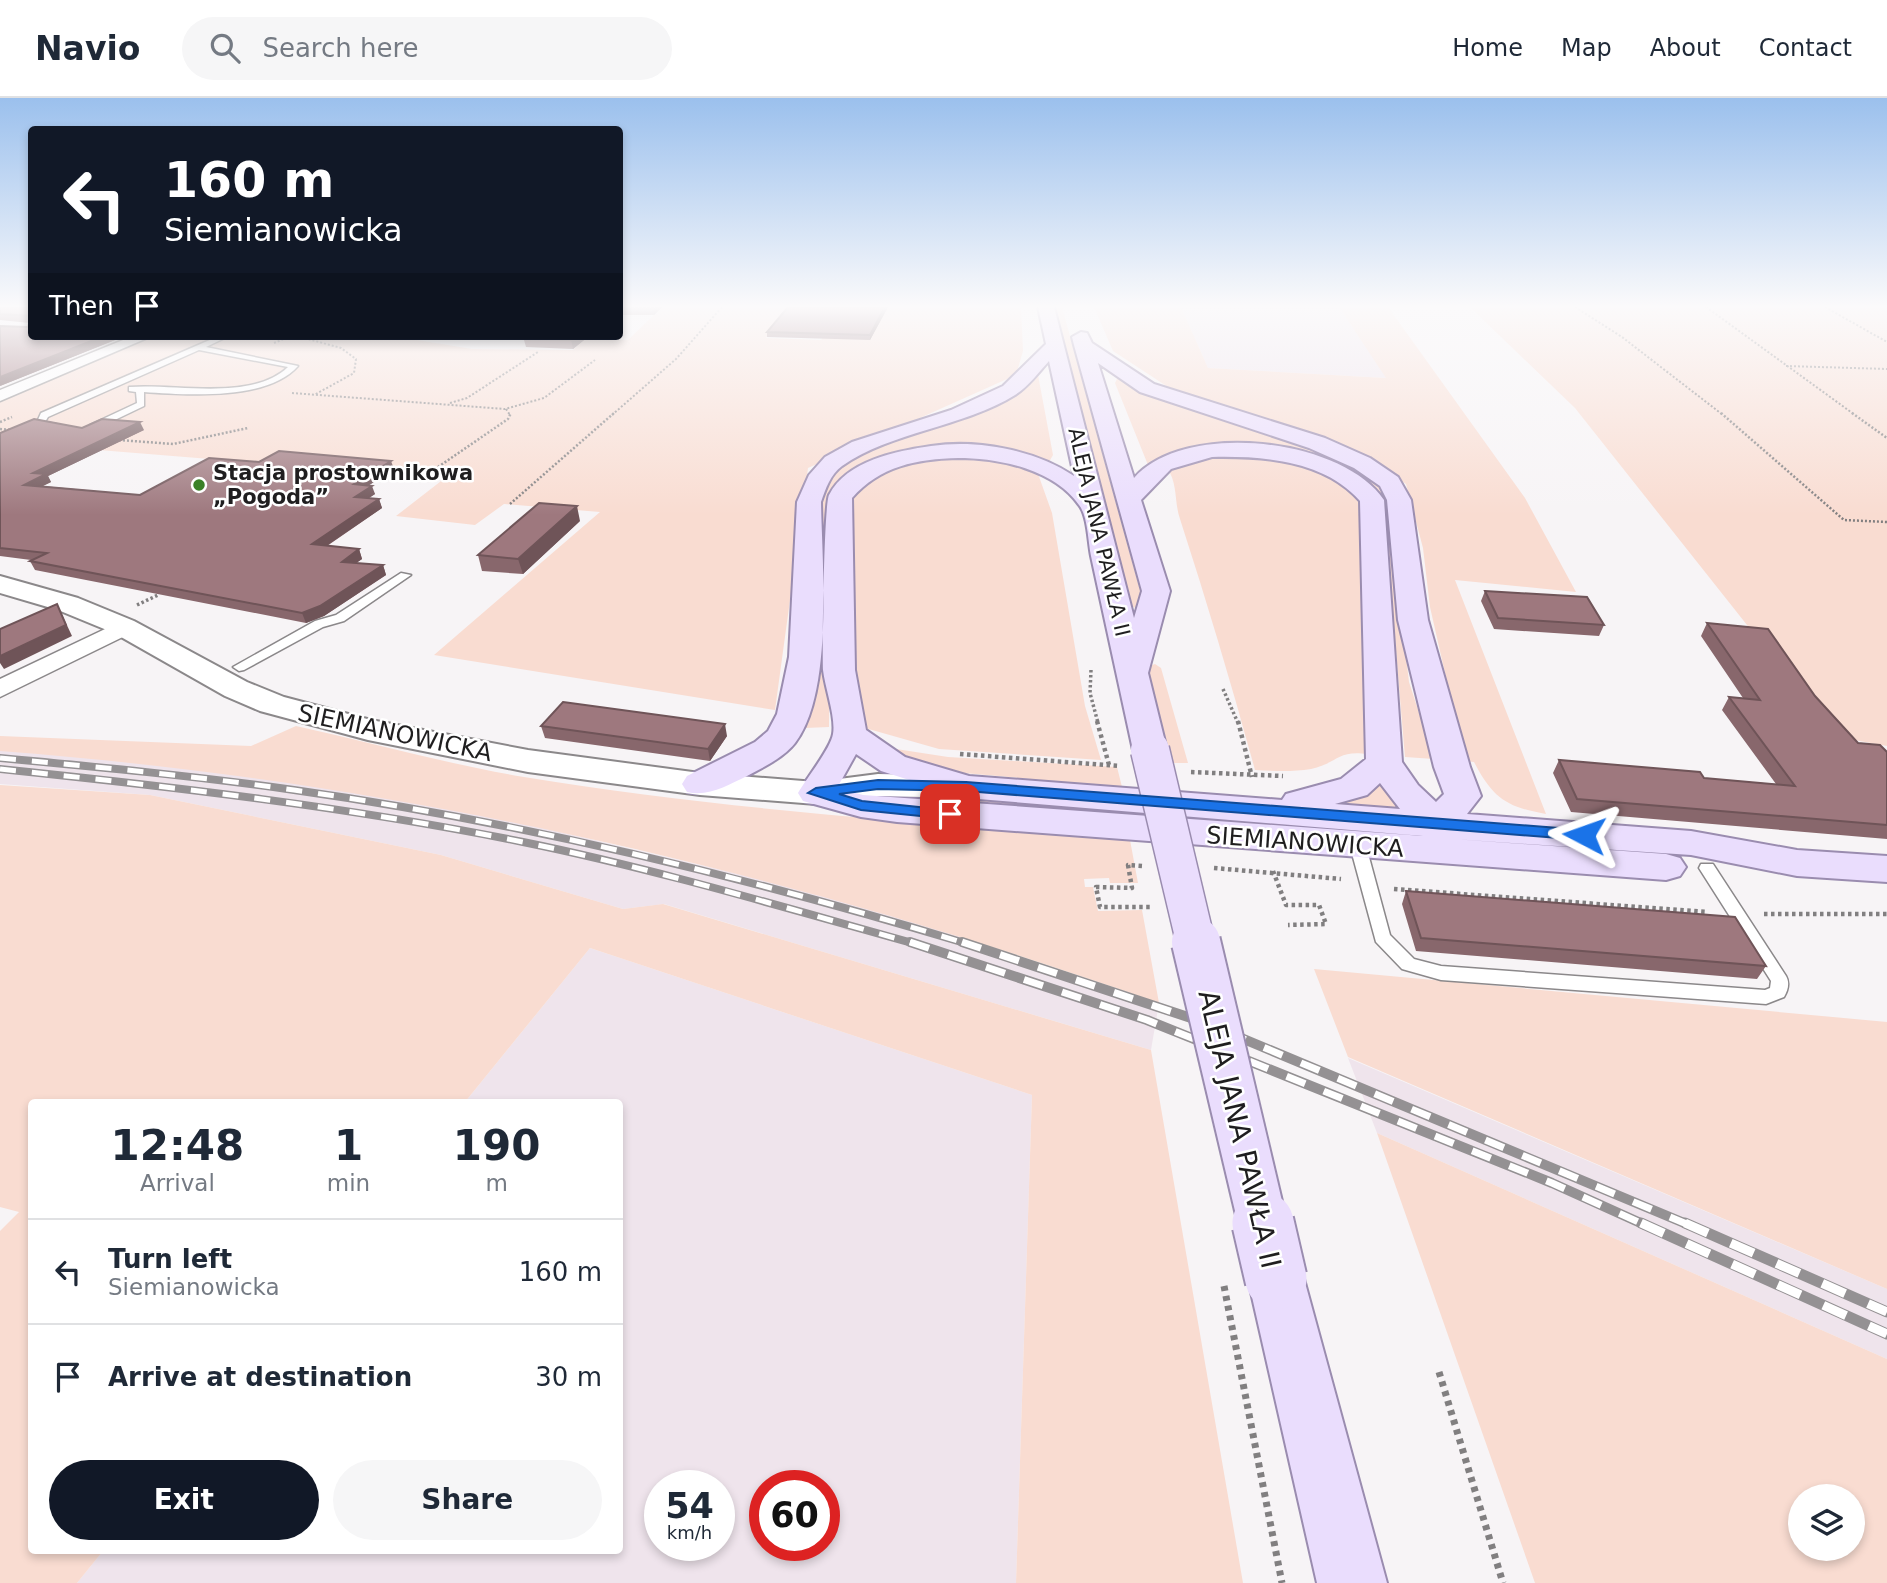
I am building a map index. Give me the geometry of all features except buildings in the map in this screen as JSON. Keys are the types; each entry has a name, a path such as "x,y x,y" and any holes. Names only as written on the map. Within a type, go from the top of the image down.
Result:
{"main road":[{"path":"700,784 747,763 783,736 804,671 809,502 817,480 833,462 860,447 958,414 1010,390 1024,376"},
{"name":"ALEJA JANA PAWŁA II","path":"1062,376 1132,674 1140,763 1250,1282 1352,1583"},
{"name":"ALEJA JANA PAWŁA II","path":"1092,376 1156,591 1132,674"},
{"name":"ALEJA JANA PAWŁA II","path":"1133,376 1147,388 1317,443 1362,463 1390,482 1399,500 1413,620 1452,767 1463,796 1441,838"},
{"path":"1128,502 1154,470 1172,459 1200,452 1242,450 1284,455 1321,464 1354,481 1372,500 1384,762 1441,838"},
{"path":"783,736 816,793 850,734 839,670 840,497 850,481 868,469 895,459 961,451 1005,456 1047,470 1092,503"},
{"name":"SIEMIANOWICKA","path":"0,583 125,619 236,688 313,717 528,761 700,784 816,793 861,806 1362,864 1441,838 1691,843 1797,863 1887,869"},
{"path":"850,734 892,764 966,786"},
{"path":"1258,792 1315,799 1354,787 1384,762"},
{"name":"SIEMIANOWICKA","path":"816,793 878,785 1258,792 1441,838 1707,868 1797,863"}],"street":[{"path":"0,396 48,376"},
{"path":"0,689 125,619"}],"lane":[{"path":"66,428 40,424 44,415 135,376"},
{"path":"113,386 140,390 257,386 281,376"},
{"path":"87,430 141,404 140,390"},
{"path":"239,667 319,624 340,618 405,575"},
{"path":"1362,864 1382,938 1408,964 1441,973 1766,997 1778,992 1780,981 1707,868"}],"path":[{"path":"313,395 348,376"},
{"path":"439,405 467,398 500,376"},
{"path":"257,386 313,395 505,409 544,398 573,376"},
{"path":"510,504 656,376"},
{"path":"1675,376 1709,402 1844,520 1887,522"},
{"path":"1800,376 1887,438"},
{"path":"439,467 508,419 510,412 505,409"},
{"path":"125,619 158,595"},
{"path":"1091,670 1090,693 1140,763"},
{"path":"1223,689 1237,719 1258,792"},
{"path":"947,753 1140,763 1258,792 1289,776"},
{"path":"1207,868 1273,871 1362,864 1386,889 1737,915 1887,914"},
{"path":"1152,907 1100,907 1097,887 1132,888 1128,865 1154,866"},
{"path":"1273,871 1286,905 1319,905 1326,924 1288,925"},
{"path":"1250,1282 1282,1583"},
{"path":"1439,1372 1503,1583"}],"shaded area":[{"path":"55,376 1013,376 808,468 775,710 434,655 600,512 504,504 475,525 396,516 445,478 0,442 0,399"},
{"path":"1038,376 1053,455 1049,462 1015,453 870,462 857,467 837,482 830,494 829,727 805,728 820,513 823,495 831,479 846,464 862,454 976,412"},
{"path":"1073,376 1081,376 1144,605 1138,609 1131,606"},
{"path":"1152,376 1438,376 1525,498 1576,592 1455,580 1546,814 1521,808 1502,799 1488,784 1474,762 1465,761 1430,607 1423,548 1406,484 1352,449 1171,389"},
{"path":"1542,376 1887,376 1887,746 1849,739 1747,625 1575,408"},
{"path":"1118,377 1184,406 1336,457 1365,474 1387,494 1409,682 1434,759 1405,757 1384,509 1316,460 1182,452 1148,465 1115,383"},
{"path":"1208,454 1272,459 1311,467 1345,488 1361,505 1367,754 1343,755 1311,769 1255,770 1178,513 1173,480 1167,468"},
{"path":"926,457 995,458 1037,471 1052,513 1085,706 1101,760 939,749 865,728 855,693 852,496 865,477"},
{"path":"1155,664 1161,668 1188,763 1172,763 1147,667"},
{"path":"296,726 467,766 599,788 826,814 1130,840 1138,883 1110,883 1109,878 1084,879 1085,887 1093,887 1098,911 1142,910 1159,1003 1018,955 876,912 588,838 296,784 148,765 0,751 0,736 251,746"},
{"path":"0,736 86,757 283,780 496,817 768,881 907,919 1159,1003 1151,1050 664,904 623,909 441,855 150,795 0,784"},
{"path":"883,747 948,757 1117,767 1122,787 941,771"},
{"path":"1380,781 1400,809 1343,804 1343,802"},
{"path":"0,785 150,795 441,855 623,909 663,904 1151,1050 1243,1583 1016,1583 1032,1095 590,948 467,1099 28,1099 28,1554 101,1554 77,1583 0,1583 0,1231 19,1212 0,1207"},
{"path":"867,790 1125,808 1126,816 890,798 873,795"},
{"path":"590,948 1032,1095 1016,1583 77,1583 101,1554 623,1554 623,1099 467,1099"},
{"path":"1314,969 1887,1022 1887,1289 1348,1057"},
{"path":"1348,1058 1887,1289 1887,1359 1377,1133"},
{"path":"1377,1133 1887,1359 1887,1583 1535,1583"}],"railway":[{"path":"0,758 257,785 464,818 718,874 968,944"},
{"path":"0,769 262,799 393,818 523,842 622,864 916,944"},
{"path":"910,942 1147,1020 1552,1183 1645,1225"},
{"path":"962,942 1203,1022 1689,1225"},
{"path":"1641,1223 1887,1334"},
{"path":"1685,1223 1887,1312"}],"place":[{"name":"Stacja prostownikowa „Pogoda”","path":"199,485"}],"route":[{"path":"950,814 861,806 816,793 878,785 966,786 1584,835"}]}
